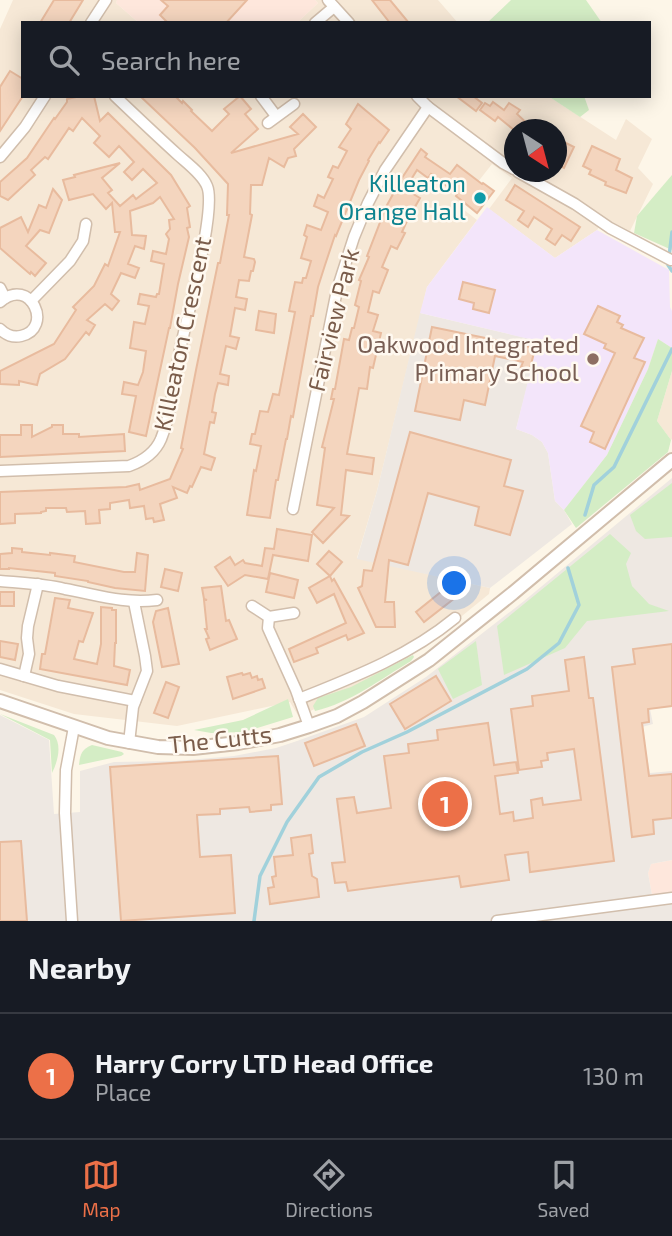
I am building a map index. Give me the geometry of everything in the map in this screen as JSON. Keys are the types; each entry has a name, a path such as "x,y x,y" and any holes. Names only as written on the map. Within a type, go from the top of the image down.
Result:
{"street":[{"path":"93,21 106,0"},
{"path":"317,21 331,4 347,21"},
{"path":"0,157 25,127 44,98"},
{"name":"Killeaton Crescent","path":"0,471 130,466 153,452 160,441 207,228 210,195 206,184 194,170 117,98"},
{"path":"262,98 272,120 294,104"},
{"path":"419,98 504,161"},
{"name":"Fairview Park","path":"293,509 337,290 354,237 385,170 428,107"},
{"path":"537,182 610,228 668,258"},
{"path":"32,301 70,261 83,241 86,224"},
{"path":"0,329 17,337 30,332 37,320 32,301 16,294 2,296"},
{"name":"The Cutts","path":"0,701 74,727 129,743 158,747 193,748 237,743 280,734 337,716 429,660 672,460"},
{"path":"0,581 38,584 118,601 157,600"},
{"path":"24,676 29,654 28,626 38,584"},
{"path":"129,743 135,701 147,671 134,602"},
{"path":"251,606 269,617 293,613"},
{"path":"269,617 268,628 309,726"},
{"name":"The Cutts","path":"299,699 361,674 418,645 455,618"},
{"path":"418,645 429,660"},
{"path":"0,669 58,686 135,701"},
{"path":"72,921 65,813 66,770 74,727"},
{"path":"497,921 672,898"}],"shaded area":[{"path":"13,0 117,0 116,3 137,21 21,21 21,98 551,98 616,140 626,119 652,139 638,168 653,184 630,231 605,218 597,230 555,258 489,209 509,182 567,182 567,119 504,119 504,172 492,164 459,206 477,220 427,287 377,491 357,558 490,588 489,594 425,646 299,717 290,702 177,726 74,714 0,690 0,29"},
{"path":"117,0 315,0 318,3 299,21 137,21 116,3"},
{"path":"315,0 438,0 456,21 299,21 318,3"},
{"name":"Oakwood Integrated Primary School","path":"487,207 555,258 597,230 669,270 672,348 658,339 648,369 607,455 564,510 555,501 548,453 542,442 516,429 538,341 420,313 427,287"},
{"path":"420,313 539,341 516,429 542,442 548,453 555,501 572,524 490,588 357,559 377,491"},
{"path":"672,371 672,439 671,440 657,421"},
{"path":"672,478 672,707 650,709 653,724 642,727 650,773 672,771 672,860 651,864 648,873 652,895 672,892 672,921 0,921 0,715 49,740 54,814 80,812 80,771 114,762 234,756 297,741 364,717 426,677 524,601"},
{"path":"672,860 672,892 652,895 648,873 651,864"}],"green space":[{"path":"511,0 586,0 601,21 489,21"},
{"path":"551,98 585,98 589,110 580,117"},
{"path":"672,175 672,250 634,233 637,216"},
{"path":"658,339 672,348 672,371 657,421 671,440 668,452 576,528 564,510 607,455 648,369"},
{"path":"672,483 672,537 645,539 636,531 630,515"},
{"path":"610,534 631,553 626,564 632,586 649,604 669,611 587,621 565,648 504,675 497,626"},
{"path":"476,641 482,685 453,699 438,669"},
{"path":"413,655 411,661 365,690 315,711 313,706 318,698 351,687"},
{"path":"288,699 293,717 244,732 211,733 194,730 243,720"},
{"path":"0,714 54,735 58,743 58,753 52,773 50,740"},
{"path":"92,745 124,754 79,765 82,752"}],"building":[{"path":"54,0 83,0 70,21 41,21"},
{"path":"161,0 247,0 228,21 166,21 160,15 168,6"},
{"path":"372,0 390,0 407,21 388,21"},
{"path":"10,71 21,78 22,98 0,131 0,87"},
{"path":"94,98 100,121 108,113 171,175 190,206 187,208 189,237 146,436 129,432 136,396 122,394 124,382 138,385 143,372 146,351 130,348 134,322 145,324 149,306 138,304 140,294 156,297 159,294 164,264 151,261 153,251 166,254 169,220 174,219 160,197 153,203 130,211 132,235 146,236 144,249 135,246 128,264 139,268 135,278 121,273 111,294 119,301 112,310 105,304 87,320 95,325 89,335 86,332 65,359 40,374 37,385 19,381 19,385 0,384 0,371 54,344 76,310 73,307 94,286 105,264 108,266 120,232 115,232 112,203 106,209 93,194 69,200 63,180 120,163 102,178 112,190 108,193 120,206 133,195 136,199 157,183 143,169 132,180 124,172 134,162 119,146 109,157 94,143 100,136 82,118 73,131 69,128 48,159 45,157 31,170 35,175 8,200 0,196 0,182 27,158 67,99"},
{"path":"142,98 177,98 212,131 229,114 224,109 238,98 242,98 251,109 245,114 258,129 231,153 298,134 290,127 303,114 316,127 294,149 296,156 288,158 284,167 269,158 262,185 251,185 252,215 244,257 254,259 255,262 249,281 239,280 236,297 247,299 245,310 235,308 230,336 239,338 236,349 226,346 220,374 229,376 228,385 218,383 215,394 212,412 216,413 214,423 210,422 204,454 215,458 211,470 201,467 187,493 173,487 177,498 160,504 164,520 154,522 153,518 146,519 144,506 130,508 129,500 110,503 110,509 99,510 100,523 86,524 85,511 67,512 66,508 46,508 46,511 41,513 15,514 15,523 0,524 0,492 126,487 139,484 140,490 170,479 183,449 181,448 196,370 229,215 228,184"},
{"path":"459,98 476,98 482,103 476,111"},
{"path":"493,102 504,110 509,103 520,110 517,114 522,119 504,119 504,122 498,117 495,121 480,110 485,103 490,106"},
{"path":"358,104 389,130 368,160 335,235 318,287 270,518 247,515 261,446 250,444 252,434 255,434 260,411 268,412 273,394 279,395 295,312 289,311 295,282 302,283 303,278 306,278 311,261 301,258 307,237 304,235 307,225 321,230 328,212 314,206 318,195 324,198 333,179 328,177 333,166 338,168 347,151 339,147 351,129 346,124"},
{"path":"567,144 574,147 567,162"},
{"path":"592,146 620,159 616,170 632,178 626,193 605,185 606,182 589,174 591,170 583,166"},
{"path":"421,149 427,154 425,157 450,174 457,165 494,191 477,213 431,174 428,178 417,170 407,186 400,181"},
{"path":"398,185 420,198 402,232 405,233 397,249 391,246 382,267 388,270 379,293 373,291 368,312 378,315 373,331 381,333 373,368 370,367 367,389 359,388 347,454 374,458 372,474 346,470 341,515 349,516 323,543 312,532 334,508 317,505 325,448 322,447 334,399 331,399 333,389 344,339 349,340 354,328 359,307 355,305 361,281 359,280 386,207"},
{"path":"515,185 580,227 571,241 562,235 555,245 546,239 552,229 534,217 528,227 518,220 524,211 506,200"},
{"path":"53,189 62,200 49,233 40,230 26,246 46,263 35,276 0,248 0,228 21,217 28,232 39,205 46,208"},
{"path":"463,282 495,290 489,313 473,309 474,303 459,299"},
{"path":"598,306 620,316 617,322 623,325 621,328 644,338 634,358 645,362 605,449 590,442 594,432 581,426 615,353 604,348 606,344 584,334"},
{"path":"259,311 276,314 274,333 256,330"},
{"path":"432,327 535,348 530,369 521,367 523,362 495,356 485,405 464,400 460,420 415,411"},
{"path":"21,425 32,425 32,437 52,425 63,425 63,434 79,434 79,437 124,434 125,451 0,457 0,435 21,435"},
{"path":"410,432 511,460 504,486 523,491 510,535 475,525 479,507 428,493 408,565 389,560 385,602 394,602 395,627 376,627 358,588 362,586 364,570 372,571"},
{"path":"277,529 312,535 308,561 273,555 268,579 245,575 228,586 215,567 230,557 235,565 243,560 245,563 262,566 265,548 274,549"},
{"path":"12,548 22,549 22,552 75,556 74,562 124,572 135,572 137,553 148,555 145,591 55,576 55,573 0,569 0,554 12,553"},
{"path":"329,551 342,562 330,576 317,564"},
{"path":"165,569 182,573 178,591 161,587"},
{"path":"270,573 298,580 294,598 266,592"},
{"path":"330,576 364,633 348,640 346,635 316,648 318,653 294,662 289,649 346,623 334,594 317,603 309,588"},
{"path":"452,583 460,594 424,622 416,612"},
{"path":"221,586 226,621 229,620 237,639 210,650 205,629 204,600 207,600 204,599 202,588"},
{"path":"0,592 14,592 14,606 0,606"},
{"path":"55,598 70,600 68,608 93,613 83,642 79,641 74,659 97,664 101,644 101,607 116,610 114,666 130,670 127,685 40,669"},
{"path":"168,608 179,664 162,667 153,622 156,611"},
{"path":"0,641 18,644 15,660 0,657"},
{"path":"672,644 672,706 648,709 649,722 642,723 649,776 672,774 672,818 653,820 654,834 632,837 612,667 635,664 633,649"},
{"path":"584,657 589,698 593,698 614,861 530,872 528,852 505,855 509,880 461,887 459,876 348,891 346,882 335,883 332,863 345,862 337,799 354,797 357,813 391,808 384,756 409,753 408,744 438,740 437,730 488,723 494,765 516,762 518,773 495,776 500,814 513,812 514,821 533,818 531,800 542,798 543,805 581,800 574,749 547,753 548,760 541,761 542,767 519,770 511,709 533,706 532,696 569,691 565,660"},
{"path":"250,673 252,678 257,676 258,680 262,679 265,688 233,699 227,677"},
{"path":"436,676 451,701 405,729 390,704"},
{"path":"166,682 179,687 168,718 154,713"},
{"path":"356,724 365,746 314,766 305,743"},
{"path":"278,756 282,804 271,805 271,810 250,812 249,807 220,809 220,814 197,815 200,857 231,855 235,913 121,921 110,767"},
{"path":"311,835 313,853 309,854 312,876 317,879 319,897 270,904 268,888 274,887 272,877 276,876 274,857 293,855 291,838"},
{"path":"21,841 27,921 0,921 0,842"}],"waterway":[{"path":"672,232 668,265 672,271"},
{"path":"585,515 594,485 614,467 672,349"},
{"path":"254,921 260,876 287,822 319,777 362,752 407,732 527,669 559,643 579,605 568,568"}],"place":[{"name":"Killeaton Orange Hall","path":"480,198"},
{"name":"Oakwood Integrated Primary School","path":"593,359"},
{"name":"Harry Corry LTD Head Office","path":"445,804"}]}
